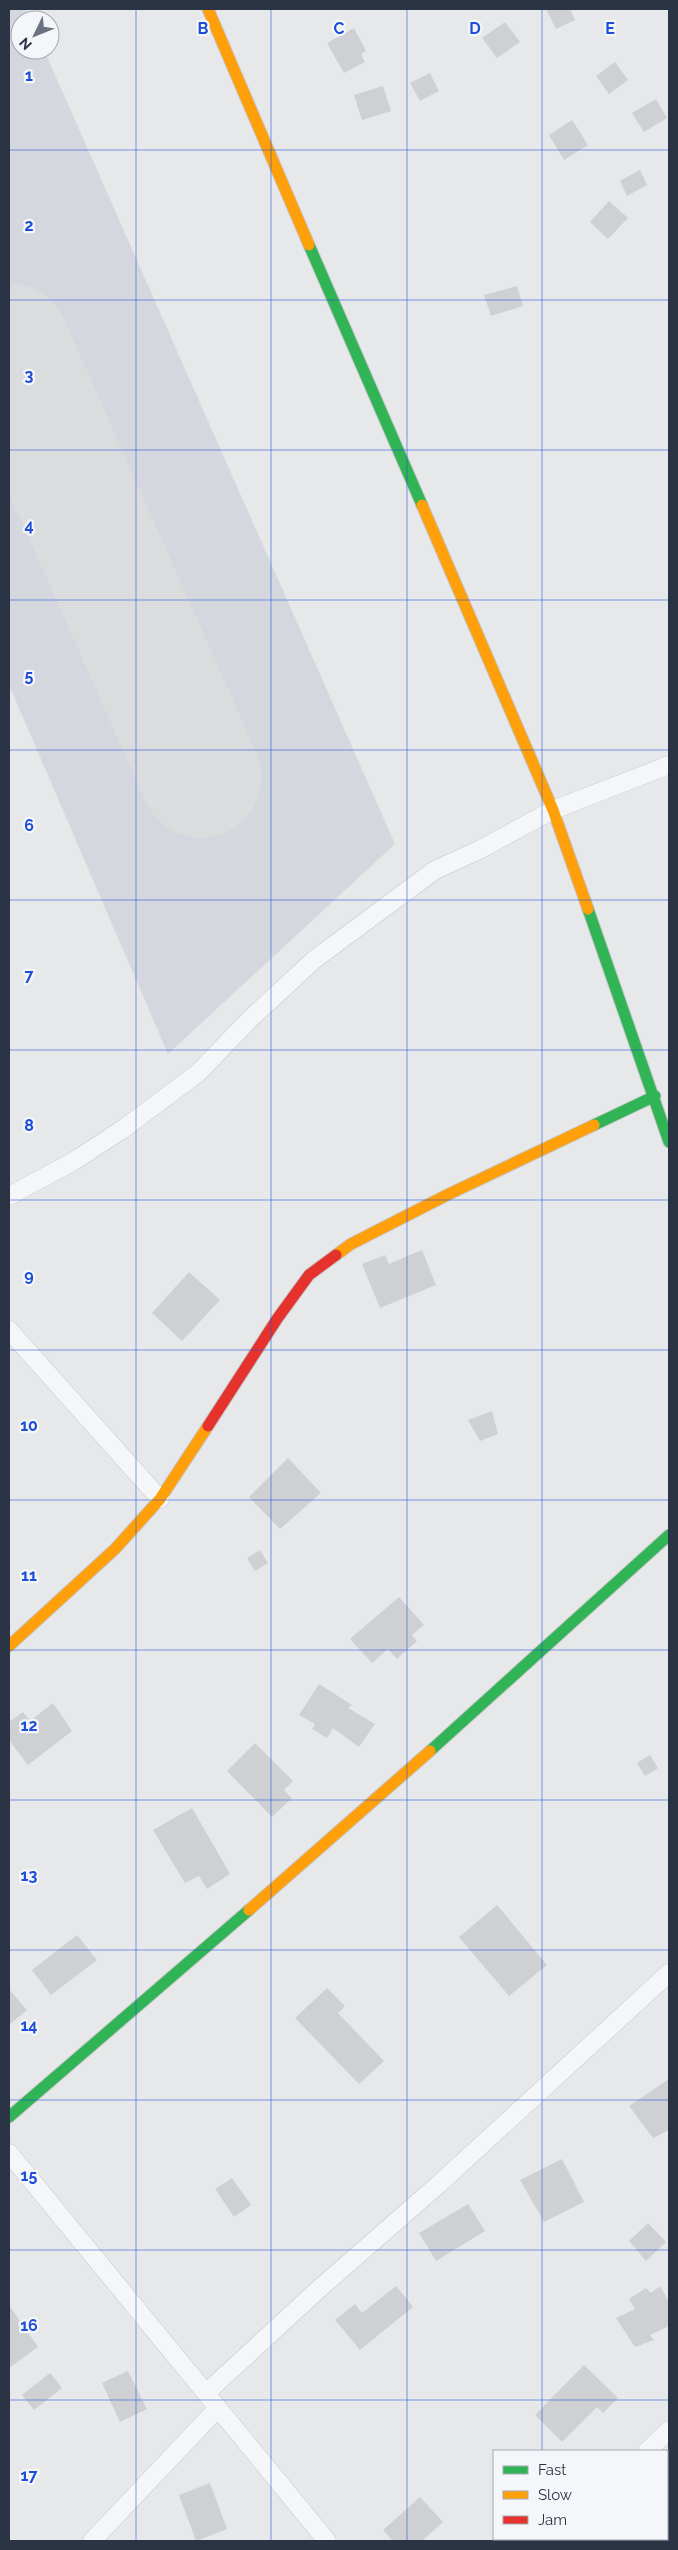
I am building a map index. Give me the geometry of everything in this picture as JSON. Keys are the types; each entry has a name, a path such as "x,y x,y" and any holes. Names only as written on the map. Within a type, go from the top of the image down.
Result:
{"street":[{"path":"208,9 553,810 655,1096 669,1142"},
{"path":"9,1196 74,1161 123,1129 198,1073 250,1018 315,959 427,876 553,810 669,765"},
{"path":"9,1646 115,1549 160,1499 277,1319 309,1276 360,1240 447,1195 655,1096"},
{"path":"9,1330 160,1499"},
{"path":"9,2117 317,1851 567,1629 669,1535"},
{"path":"206,2393 320,2288 439,2184 669,1973"},
{"path":"9,2153 327,2541"},
{"path":"92,2541 218,2408"},
{"path":"648,2450 669,2430"}],"shaded area":[{"path":"9,9 26,9 10,10 10,60 48,60 395,844 168,1054 9,685"}],"building":[{"path":"546,9 570,9 575,20 556,29"},
{"path":"505,22 520,42 497,58 482,38"},
{"path":"354,28 366,51 361,54 365,62 344,73 327,43"},
{"path":"615,62 628,80 609,94 596,76"},
{"path":"430,73 439,91 420,101 410,83"},
{"path":"383,86 391,111 362,120 354,95"},
{"path":"656,99 667,118 644,132 632,113"},
{"path":"572,120 588,145 564,160 549,135"},
{"path":"640,170 647,185 627,196 620,181"},
{"path":"609,201 628,218 608,239 590,222"},
{"path":"517,286 523,306 491,316 484,295"},
{"path":"422,1250 436,1285 380,1308 362,1264 385,1255 389,1264"},
{"path":"189,1272 220,1300 182,1341 152,1313"},
{"path":"492,1411 498,1434 480,1441 468,1420"},
{"path":"288,1458 321,1493 280,1529 249,1497"},
{"path":"260,1550 268,1563 255,1571 247,1558"},
{"path":"399,1597 424,1625 412,1635 417,1641 397,1659 388,1649 372,1663 350,1639"},
{"path":"319,1684 352,1705 348,1708 375,1724 359,1747 333,1728 327,1738 312,1729 315,1724 299,1715"},
{"path":"53,1703 72,1731 28,1765 9,1740 9,1722 23,1712 30,1721"},
{"path":"255,1743 293,1781 284,1790 292,1798 272,1817 227,1771"},
{"path":"650,1755 658,1768 645,1776 637,1763"},
{"path":"192,1808 230,1874 207,1889 199,1876 185,1883 153,1830"},
{"path":"497,1905 547,1965 509,1996 459,1937"},
{"path":"77,1935 97,1960 51,1995 32,1970"},
{"path":"327,1988 345,2006 338,2013 384,2061 359,2084 295,2018"},
{"path":"9,1989 27,2010 9,2025"},
{"path":"669,2079 669,2130 653,2138 629,2106"},
{"path":"562,2159 584,2202 544,2222 520,2180"},
{"path":"232,2178 251,2205 234,2217 215,2189"},
{"path":"468,2204 485,2231 436,2261 419,2233"},
{"path":"648,2223 666,2242 646,2261 629,2241"},
{"path":"396,2286 413,2307 360,2350 335,2320 355,2304 362,2313"},
{"path":"660,2286 669,2302 669,2326 650,2335 654,2340 635,2347 616,2318 635,2309 629,2299 646,2288 651,2293"},
{"path":"9,2305 38,2347 9,2368"},
{"path":"584,2365 618,2398 603,2413 597,2407 562,2442 535,2415"},
{"path":"128,2371 147,2409 120,2422 102,2383"},
{"path":"50,2373 62,2388 34,2410 22,2395"},
{"path":"210,2483 227,2529 196,2541 179,2495"},
{"path":"420,2497 443,2522 422,2541 393,2541 383,2530"}],"runway":[{"path":"9,344 201,777"}],"traffic: fast":[{"path":"309,245 422,505"},
{"path":"588,909 669,1142"},
{"path":"594,1125 655,1096"},
{"path":"430,1751 669,1535"},
{"path":"9,2117 249,1910"}],"traffic: slow":[{"path":"208,9 309,245"},
{"path":"422,505 553,810 588,909"},
{"path":"336,1255 351,1244 447,1195 594,1125"},
{"path":"9,1646 115,1549 160,1499 208,1426"},
{"path":"249,1910 430,1751"}],"traffic: jam":[{"path":"208,1426 277,1319 309,1275 336,1255"}]}
